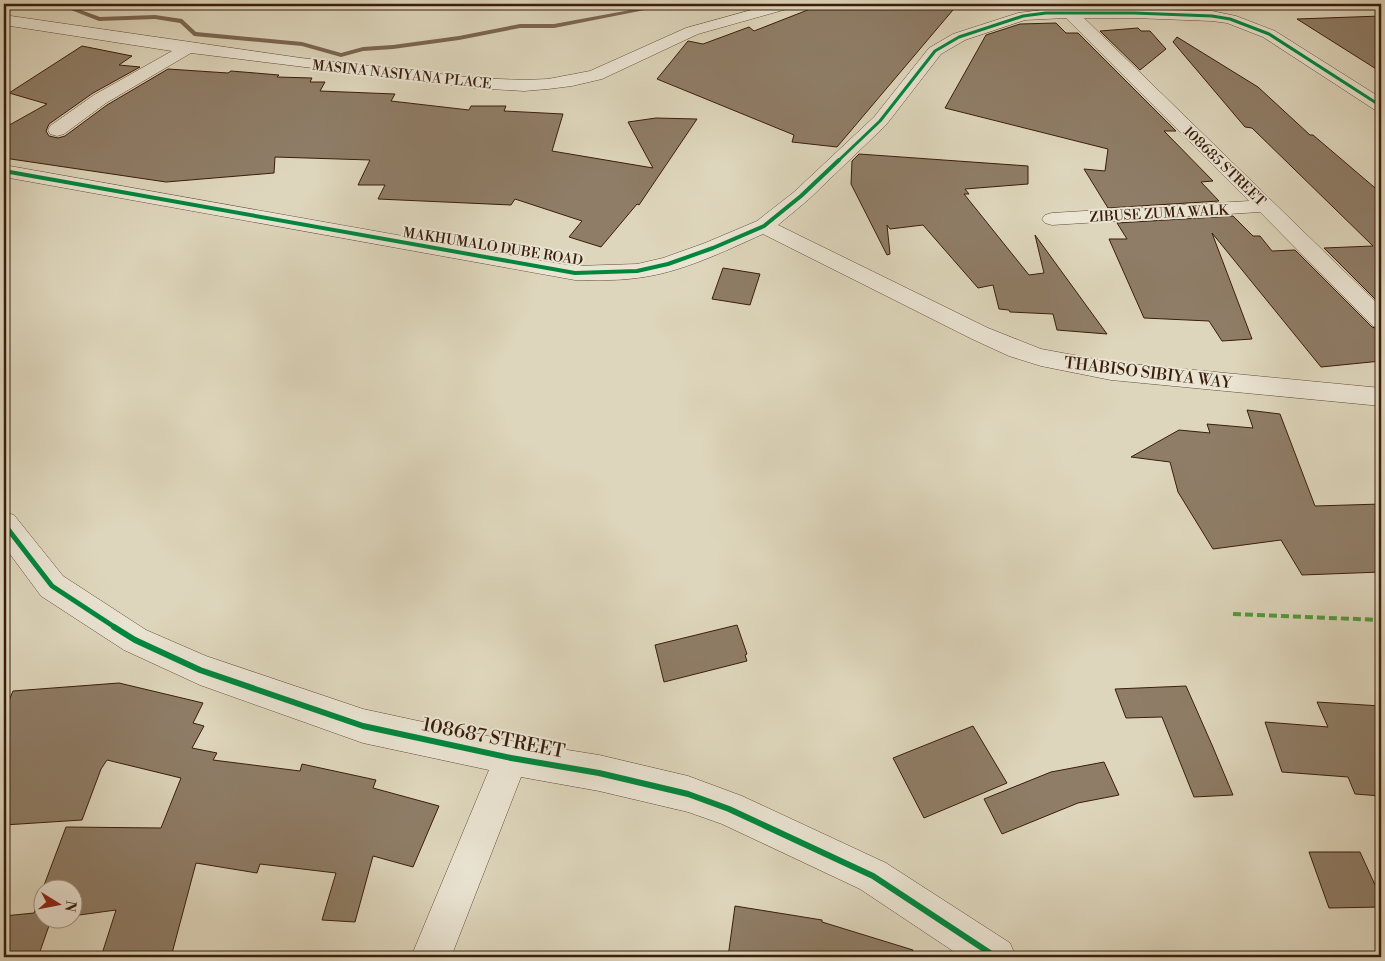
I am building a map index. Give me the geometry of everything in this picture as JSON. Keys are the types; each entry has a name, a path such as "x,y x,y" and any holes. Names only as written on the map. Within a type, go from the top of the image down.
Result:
{"street":[{"name":"MASINA NASIYANA PLACE","path":"4,20 187,49 311,65 507,85 543,86 581,80 596,75 692,32 789,4"},
{"name":"MAKHUMALO DUBE ROAD","path":"4,170 575,273 636,271 668,264 713,248 764,226 802,196 880,121 935,51 959,37 1023,16 1065,8 1186,14 1230,19 1269,34 1381,106"},
{"name":"108685 STREET","path":"1065,8 1381,320"},
{"path":"57,130 100,99 187,49"},
{"name":"ZIBUSE ZUMA WALK","path":"1052,219 1266,206"},
{"name":"THABISO SIBIYA WAY","path":"764,226 844,268 926,307 1018,350 1048,359 1111,371 1381,397"},
{"name":"108687 STREET","path":"4,524 52,586 135,640 192,666 363,726 511,758 599,773 688,794 729,809 873,876 940,918 996,957"},
{"path":"431,957 511,758"}],"building":[{"path":"823,4 958,4 837,147 792,142 794,135 657,79 688,41 703,44 749,27 754,31"},
{"path":"1381,16 1381,72 1297,19"},
{"path":"1056,23 1066,33 1078,33 1176,131 1164,131 1213,181 1201,182 1219,201 1108,208 1084,169 1105,171 1108,149 945,108 986,35 1020,24"},
{"path":"1138,28 1141,31 1150,31 1166,49 1140,70 1100,31"},
{"path":"1177,37 1258,87 1310,135 1313,135 1381,193 1381,305 1324,248 1373,246 1252,128 1245,127 1173,42"},
{"path":"82,46 132,56 119,65 140,67 93,93 49,124 46,131 49,136 58,138 65,136 107,105 168,69 228,73 231,71 279,75 277,77 312,78 310,82 325,82 320,91 395,94 391,101 469,110 471,106 506,106 504,111 563,114 552,151 653,168 628,122 656,118 697,119 639,205 637,204 601,247 569,237 582,221 515,199 511,205 378,199 385,185 358,185 370,160 275,157 274,173 166,182 4,158 4,128 47,104 9,93"},
{"path":"859,154 1028,166 1028,184 965,189 969,194 964,194 1029,275 1044,273 1035,235 1107,334 1057,330 1053,314 1010,312 1009,310 999,309 993,285 978,288 923,225 890,229 887,225 890,254 887,255 851,184 852,161"},
{"path":"1233,216 1253,236 1260,236 1272,251 1295,250 1372,327 1381,330 1381,361 1321,367 1212,233 1252,339 1222,341 1209,321 1144,318 1109,239 1127,239 1117,223"},
{"path":"723,268 760,274 750,305 712,299"},
{"path":"1247,410 1280,414 1315,506 1381,504 1381,572 1302,575 1281,540 1213,549 1178,492 1170,462 1131,457 1179,430 1210,433 1207,424 1253,428"},
{"path":"737,625 747,654 745,655 747,661 664,682 655,645"},
{"path":"119,683 203,703 193,723 204,726 192,748 217,753 213,760 300,771 302,764 376,780 373,788 439,806 413,867 373,856 355,922 322,920 336,873 260,864 257,873 196,863 171,957 101,957 116,910 82,915 82,878 47,878 66,827 161,828 181,778 107,760 101,769 82,820 4,825 4,712 13,691"},
{"path":"1186,686 1233,795 1194,797 1162,717 1126,718 1115,689"},
{"path":"1317,702 1381,706 1381,796 1355,794 1348,777 1282,772 1265,722 1328,727"},
{"path":"973,726 1007,783 924,818 893,758"},
{"path":"1104,762 1119,795 1078,803 1002,834 984,799 1051,772"},
{"path":"1309,852 1360,852 1381,898 1381,907 1329,908"},
{"path":"735,906 822,920 822,922 913,950 912,957 728,957"},
{"path":"32,913 32,928 48,928 38,957 4,957 4,916"}],"waterway":[{"path":"59,4 99,19 155,17 182,21 194,34 302,44 341,55 363,49 459,38 520,26 554,26 672,4"}],"marked path":[{"path":"1233,614 1381,620"}],"cycle path":[{"path":"4,171 543,268 575,273 637,271 668,264 713,248 764,226 801,196 880,121 935,51 959,37 1023,16 1046,13 1134,13 1212,16 1230,19 1269,34 1381,106"},
{"path":"4,524 52,586 135,640 200,670 363,726 511,758 599,773 688,794 729,809 873,876 996,957"}]}
